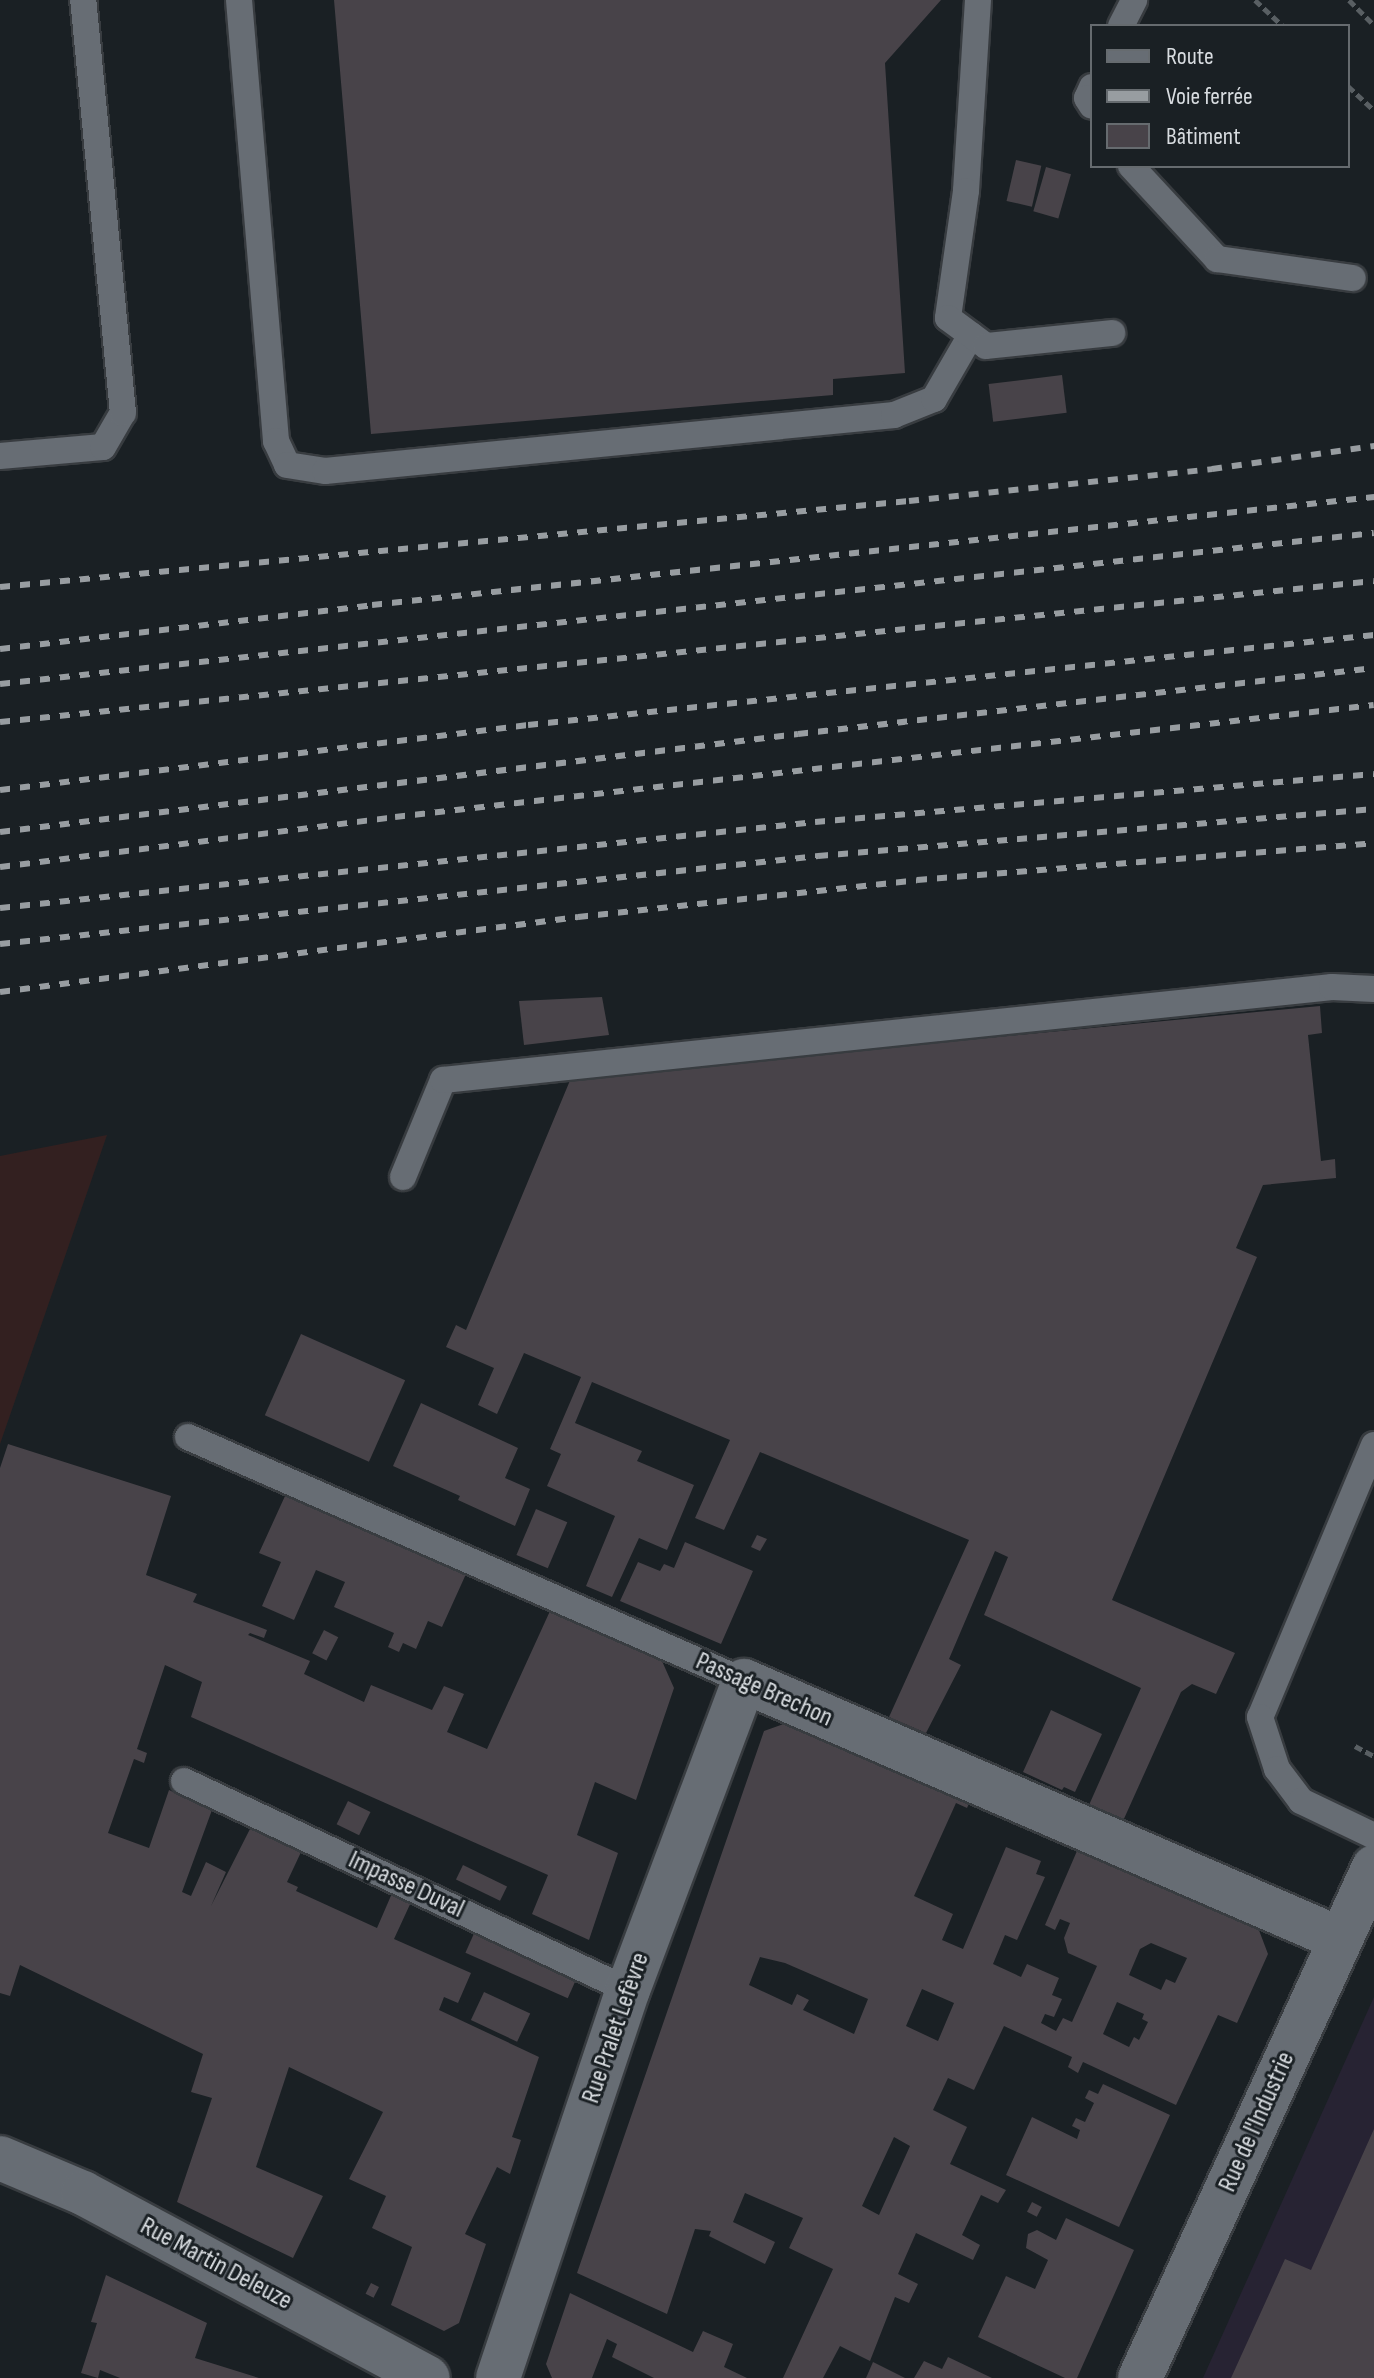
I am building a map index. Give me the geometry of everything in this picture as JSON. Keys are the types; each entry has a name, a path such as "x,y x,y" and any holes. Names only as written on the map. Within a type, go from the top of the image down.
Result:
{"street":[{"name":"Passage Brechon","path":"744,1681 1357,1922"},
{"name":"Rue Pralet Lefèvre","path":"498,2378 628,1990 744,1681"},
{"name":"Rue de l'Industrie","path":"1140,2378 1357,1922 1374,1867"},
{"name":"Rue Martin Deleuze","path":"0,2158 83,2193 428,2378"}],"lane":[{"path":"0,456 103,447 123,413 83,0"},
{"path":"239,0 276,441 287,465 325,471 894,415 934,399 971,335"},
{"path":"978,0 966,191 948,318 986,346 1112,333"},
{"path":"1122,24 1134,0"},
{"path":"1133,168 1217,259 1353,278"},
{"path":"403,1177 443,1080 1332,987 1374,989"},
{"name":"Passage Brechon","path":"188,1437 744,1681"},
{"path":"1374,1445 1260,1717 1277,1769 1301,1801 1374,1836"},
{"name":"Impasse Duval","path":"184,1781 628,1990"}],"path":[{"path":"1255,0 1281,24"},
{"path":"1349,0 1374,25"},
{"path":"1350,88 1374,110"},
{"path":"1355,1746 1374,1756"}],"shaded area":[{"path":"107,1135 0,1444 0,1156"},
{"path":"1374,1997 1374,2378 1203,2378"}],"building":[{"path":"334,0 941,0 885,63 905,373 833,379 833,395 371,434"},
{"path":"1016,160 1041,166 1032,207 1007,201"},
{"path":"1046,167 1071,174 1058,218 1033,211"},
{"path":"1062,375 1067,413 993,422 989,384"},
{"path":"602,997 609,1035 524,1045 519,1001"},
{"path":"1320,1006 1322,1033 1308,1035 1321,1161 1335,1159 1336,1178 1263,1185 1236,1248 1257,1257 1112,1600 1235,1653 1216,1694 1192,1684 1181,1692 1123,1821 1089,1805 1141,1688 984,1615 1008,1557 995,1551 949,1659 961,1665 926,1733 889,1717 969,1540 760,1452 724,1530 695,1518 730,1440 592,1382 575,1423 642,1451 637,1461 694,1485 667,1550 639,1538 612,1597 586,1586 615,1516 547,1486 561,1454 550,1449 581,1377 524,1353 497,1414 478,1405 494,1368 446,1347 456,1325 466,1330 571,1078"},
{"path":"301,1334 405,1380 369,1462 265,1415"},
{"path":"421,1403 518,1448 505,1478 530,1489 515,1526 458,1500 460,1496 393,1466"},
{"path":"8,1444 171,1496 146,1575 197,1594 193,1602 267,1630 264,1638 248,1635 310,1661 304,1674 364,1702 371,1685 432,1710 444,1686 464,1694 447,1732 487,1749 550,1611 662,1661 674,1688 636,1800 595,1782 577,1835 618,1853 589,1940 532,1914 548,1875 191,1717 202,1682 165,1665 137,1749 147,1753 144,1763 134,1759 108,1833 149,1848 169,1790 212,1810 182,1892 191,1896 206,1862 226,1872 211,1906 251,1827 302,1850 287,1882 298,1887 296,1891 377,1928 393,1891 412,1900 394,1939 471,1973 458,2003 444,1997 439,2010 539,2057 512,2137 521,2140 510,2174 497,2167 465,2234 486,2244 459,2323 444,2331 391,2305 412,2247 372,2228 386,2196 349,2179 383,2112 289,2067 256,2167 323,2196 293,2258 177,2202 212,2098 191,2092 203,2054 20,1965 10,1996 0,1993 0,1468"},
{"path":"285,1496 466,1574 442,1627 428,1621 416,1649 403,1643 399,1652 388,1647 394,1633 334,1607 345,1582 316,1570 294,1620 262,1606 281,1562 259,1553"},
{"path":"536,1509 567,1522 548,1568 516,1555"},
{"path":"757,1535 767,1539 760,1551 751,1547"},
{"path":"685,1542 753,1571 721,1644 620,1601 638,1562 660,1571 664,1564 674,1568"},
{"path":"324,1630 338,1637 326,1660 312,1653"},
{"path":"1051,1710 1102,1734 1075,1792 1064,1787 1062,1790 1023,1772"},
{"path":"792,1721 972,1797 967,1808 956,1803 914,1896 953,1914 942,1940 963,1949 1006,1847 1041,1861 1036,1874 1045,1877 1017,1940 1005,1935 993,1964 1021,1977 1027,1964 1059,1978 1052,1995 1062,1999 1054,2017 1045,2014 1041,2023 1056,2031 1063,2018 1072,2022 1097,1966 1068,1953 1064,1938 1070,1923 1060,1919 1055,1930 1045,1925 1080,1844 1257,1925 1268,1954 1237,2023 1218,2015 1176,2105 1083,2062 1078,2073 1068,2067 1072,2057 1004,2026 974,2090 948,2078 933,2110 967,2127 950,2164 1006,2190 998,2203 981,2195 962,2235 980,2245 973,2260 916,2233 898,2274 918,2284 909,2303 895,2297 870,2361 840,2346 823,2378 783,2378 833,2269 789,2248 803,2218 745,2193 733,2222 775,2242 765,2264 709,2236 711,2231 695,2229 667,2314 577,2273 764,1731","holes":["1151,1943 1187,1958 1175,1983 1166,1979 1161,1990 1129,1975 1140,1949","760,1957 785,1963 868,1999 854,2034 803,2010 809,2000 797,1994 792,2005 749,1985","922,1989 954,2003 938,2041 906,2026","1117,2002 1144,2014 1142,2019 1148,2022 1139,2040 1134,2037 1129,2047 1103,2034","894,2137 910,2146 879,2215 862,2206"]},
{"path":"348,1801 370,1812 359,1835 337,1824"},
{"path":"463,1865 507,1886 500,1901 456,1879"},
{"path":"476,1929 578,1975 568,1998 465,1953"},
{"path":"484,1992 530,2014 517,2042 471,2020"},
{"path":"1103,2084 1170,2115 1119,2227 1006,2175 1032,2117 1077,2139 1080,2130 1072,2126 1076,2118 1085,2122 1094,2103 1085,2098 1089,2090 1098,2094"},
{"path":"1374,2129 1374,2378 1231,2378 1285,2259 1311,2270"},
{"path":"1032,2202 1042,2207 1037,2217 1027,2212"},
{"path":"1066,2218 1134,2250 1077,2378 1065,2378 978,2337 1006,2276 1035,2289 1048,2260 1026,2248 1028,2234 1037,2230 1056,2240"},
{"path":"106,2275 207,2323 195,2358 259,2378 120,2378 100,2370 98,2378 81,2373 97,2323 91,2322"},
{"path":"371,2283 379,2287 374,2298 366,2294"},
{"path":"570,2293 693,2352 703,2331 733,2344 724,2367 747,2378 654,2378 612,2357 617,2344 607,2339 592,2378 552,2378 546,2364"},
{"path":"948,2357 992,2378 914,2378 924,2361 942,2369"},
{"path":"873,2362 905,2378 866,2378"}],"railway":[{"path":"0,587 909,501 1212,469 1374,446"},
{"path":"0,649 372,605 1374,497"},
{"path":"0,684 1374,533"},
{"path":"0,722 1374,581"},
{"path":"0,790 528,725 1374,635"},
{"path":"0,832 798,734 1374,668"},
{"path":"0,867 395,817 1374,705"},
{"path":"0,908 815,822 1374,774"},
{"path":"0,944 818,856 1374,809"},
{"path":"0,992 578,917 917,880 1374,843"}]}
